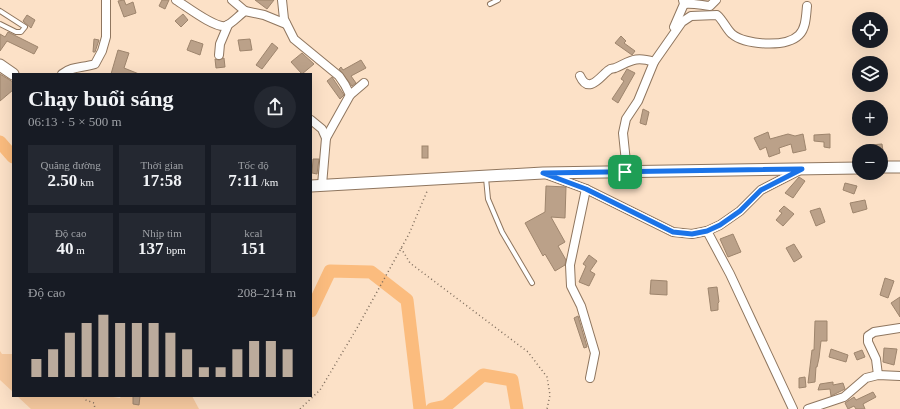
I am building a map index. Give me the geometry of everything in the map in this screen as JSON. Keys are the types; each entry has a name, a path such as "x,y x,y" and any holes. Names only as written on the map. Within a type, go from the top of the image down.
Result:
{"street":[{"path":"63,73 69,68 87,67 95,64 102,51 106,37 106,0"},
{"path":"176,0 214,23 223,26 228,25"},
{"path":"232,0 245,11 264,15 286,24"},
{"path":"282,0 286,24 294,39 339,76 350,95"},
{"path":"664,49 684,2 694,2 701,5 710,6 716,0"},
{"path":"625,172 626,162 623,133 626,119 638,101 654,62 682,22 691,16 703,14 717,15 725,22 730,33 741,40 782,44 793,40 800,34 805,26 807,6"},
{"path":"219,55 220,44 228,25 245,11"},
{"path":"580,76 582,80 588,84 594,83 602,78 608,70 633,59 643,58 654,62"},
{"path":"0,65 12,73"},
{"path":"364,83 350,95 326,138 316,186 368,184 428,178 543,173 852,168"},
{"path":"312,121 322,129 326,138"},
{"path":"888,167 900,167"},
{"path":"543,173 586,189 673,232 692,234 707,231 740,211 761,190 802,169"},
{"path":"586,189 570,264 571,286 581,306 595,353 590,378"},
{"path":"707,231 730,274 793,409"},
{"path":"878,375 876,359 868,342 868,336 874,332 900,328"},
{"path":"808,409 844,397 866,378 878,375 900,376"}],"lane":[{"path":"490,4 498,0"},
{"path":"0,11 25,27 21,32 16,32 0,24"},
{"path":"486,176 488,199 502,232 532,283"}],"path":[{"path":"300,409 320,390 376,294 409,234 428,190 428,178"},
{"path":"401,248 410,263 528,352 547,377 550,395 547,409"},
{"path":"84,397 86,400 94,403 95,409"}],"shaded area":[{"path":"0,351 2,354 12,354 12,391 0,380"},
{"path":"18,397 193,397 199,409 31,409"}],"building":[{"path":"124,0 126,5 133,2 136,13 124,17 118,1"},
{"path":"162,0 169,0 165,9 159,6"},
{"path":"255,0 274,0 267,9"},
{"path":"183,14 188,20 181,27 175,21"},
{"path":"27,15 35,20 31,28 23,21"},
{"path":"8,32 38,47 34,54 7,41 0,51 0,34 5,37"},
{"path":"621,36 626,41 624,43 635,51 632,55 615,43"},
{"path":"94,39 99,40 95,52 93,52"},
{"path":"250,39 252,50 240,51 238,40"},
{"path":"191,40 203,44 200,55 187,50"},
{"path":"272,43 278,48 262,69 256,65"},
{"path":"118,50 129,53 124,68 136,73 111,73"},
{"path":"302,53 314,64 303,73 301,73 291,62"},
{"path":"224,58 225,67 216,68 215,59 219,60"},
{"path":"361,60 366,68 351,76 356,83 352,86 339,69 341,67 343,70"},
{"path":"627,69 635,73 618,103 612,99 624,81 621,79"},
{"path":"0,74 12,81 12,91 0,101"},
{"path":"332,77 344,95 340,99 327,81"},
{"path":"643,109 649,112 646,125 640,123"},
{"path":"768,132 770,139 788,134 795,136 803,134 806,150 793,153 791,144 779,148 780,153 769,157 766,147 760,150 754,138"},
{"path":"830,134 830,148 824,147 824,142 814,141 814,135"},
{"path":"422,146 428,146 428,158 422,158"},
{"path":"313,159 319,159 317,174 312,173"},
{"path":"799,177 805,181 793,198 785,193"},
{"path":"845,183 857,186 854,194 843,190"},
{"path":"546,186 566,187 565,218 551,217 565,242 558,246 566,260 565,265 555,271 545,254 543,256 525,223 545,212"},
{"path":"865,200 867,209 853,213 850,203"},
{"path":"784,206 794,214 783,226 776,220 782,213 779,211"},
{"path":"820,208 825,222 816,226 810,211"},
{"path":"733,234 741,252 728,257 720,239"},
{"path":"794,244 802,257 794,262 786,248"},
{"path":"589,255 597,261 590,271 595,274 589,286 579,282 586,266 583,264"},
{"path":"885,278 894,281 888,298 880,295"},
{"path":"651,280 667,281 667,295 650,294"},
{"path":"717,287 719,302 718,310 711,311 708,288"},
{"path":"900,297 900,317 891,303"},
{"path":"578,316 587,347 584,348 574,318"},
{"path":"815,321 827,321 827,341 821,341 815,382 808,383 812,350 814,350"},
{"path":"884,348 897,349 894,365 883,362"},
{"path":"831,349 848,355 846,362 829,357"},
{"path":"862,350 865,357 857,360 854,353"},
{"path":"805,377 806,387 799,388 799,378"},
{"path":"833,382 833,385 843,383 845,389 831,396 830,389 818,390 820,384"},
{"path":"873,392 876,397 863,404 865,409 856,409 854,406 848,409 845,403 854,397 856,400"},
{"path":"133,397 140,397 139,405 133,404"}],"waterway":[{"path":"0,142 12,156"},
{"path":"312,309 330,271 371,272 407,300 420,409"},
{"path":"432,409 446,406 483,375 512,380 517,409"}],"route":[{"path":"802,169 761,190 740,211 720,225 707,231 692,234 673,232 586,189 543,173 625,172 802,169"}]}
